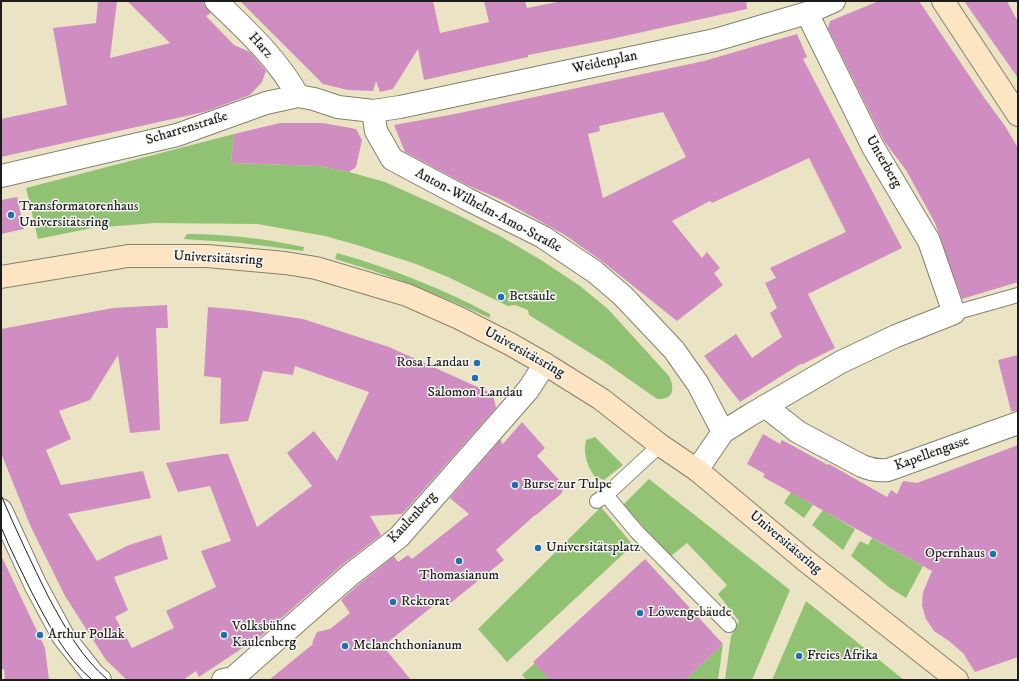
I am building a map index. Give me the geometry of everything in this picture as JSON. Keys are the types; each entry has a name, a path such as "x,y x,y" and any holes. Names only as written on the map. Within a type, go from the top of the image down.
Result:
{"street":[{"name":"Harz","path":"216,1 251,35 274,61 290,82 298,96"},
{"name":"Weidenplan","path":"373,111 400,107 715,40 808,13 834,1"},
{"path":"943,1 1018,115"},
{"name":"Unterberg","path":"808,13 873,147 929,241 954,313"},
{"name":"Scharrenstraße","path":"1,176 177,135 266,104 298,96 314,99 338,107 373,111"},
{"name":"Anton-Wilhelm-Amo-Straße","path":"373,111 376,131 392,159 543,237 595,272 623,296 674,350 698,384 723,432"},
{"name":"Universitätsring","path":"1,277 128,256 207,256 316,268 407,295 459,318 545,364 601,399 697,470 806,561 957,680"},
{"path":"697,470 723,432 765,406 841,362 896,336 954,313"},
{"name":"Kaulenberg","path":"230,679 350,576 399,537 528,390 545,364"},
{"name":"Kapellengasse","path":"765,406 798,432 871,470 888,470 1018,423"},
{"path":"1,510 36,586 63,636 93,674 100,680"}],"lane":[{"path":"954,313 1018,295"},
{"path":"660,444 602,498 729,625"}],"green space":[{"path":"234,134 231,163 320,166 385,182 456,214 500,236 541,260 580,286 608,309 669,376 672,385 672,392 667,398 657,399 603,361 529,315 528,310 515,305 508,306 448,277 416,264 325,236 257,224 155,223 92,228 38,239 26,188"},
{"path":"187,234 246,238 304,247 303,251 242,243 184,239"},
{"path":"337,253 396,272 434,287 490,314 490,318 452,301 374,271 335,259"},
{"path":"595,437 623,465 604,480 595,477 586,460 586,440"},
{"path":"649,479 790,590 752,680 725,680 731,636 739,621 718,594 727,585 687,543 671,556 623,505"},
{"path":"791,492 813,505 804,518 784,503"},
{"path":"601,507 633,545 507,662 478,629"},
{"path":"823,510 855,529 843,550 812,525"},
{"path":"872,538 923,566 906,598 890,588 851,556 860,541 868,545"},
{"path":"806,601 904,680 772,680"},
{"path":"723,644 718,680 685,680"},
{"path":"535,663 550,680 527,680 522,675"}],"building":[{"path":"98,1 117,1 110,58 170,43 127,1 204,1 204,5 211,13 206,16 234,45 250,52 266,71 262,82 250,95 204,112 1,157 1,119 67,105 53,28 96,23"},
{"path":"240,1 433,1 440,33 489,22 484,1 525,1 527,8 562,1 746,1 747,9 611,39 528,55 528,57 424,80 418,49 393,89 380,92 376,81 373,91 348,90 323,84"},
{"path":"879,1 919,1 1005,126 1018,148 1018,282 962,299 935,223 906,170 884,141 828,28 830,21"},
{"path":"964,1 1007,1 1018,22 1018,78"},
{"path":"797,34 807,57 803,59 902,248 808,294 835,348 801,365 802,363 740,402 704,356 736,334 752,358 782,337 770,313 777,308 765,283 776,278 770,268 846,232 809,158 712,203 710,201 672,221 702,258 707,252 720,268 714,273 723,285 677,321 603,262 565,235 502,200 467,185 405,152 394,125 455,114 704,61","holes":["663,112 686,157 603,198 588,134 600,131 599,126"]},
{"path":"280,123 323,123 356,129 362,140 356,167 349,172 320,166 231,163 234,134"},
{"name":"Transformatorenhaus Universitätsring","path":"17,197 24,229 1,234 1,200"},
{"path":"167,305 168,328 156,328 160,430 130,433 118,355 90,400 59,411 71,439 46,450 61,485 143,471 151,498 68,514 97,561 129,545 161,535 168,559 114,577 128,610 115,617 132,648 174,628 166,611 216,587 201,551 231,541 210,486 178,492 166,463 228,454 257,527 312,486 287,453 314,431 337,461 369,392 295,366 293,375 263,371 248,421 220,424 221,378 204,376 208,307 243,310 303,319 389,347 493,394 496,408 402,514 370,516 381,535 342,565 262,635 199,677 196,671 183,680 127,680 106,660 65,596 30,525 1,453 1,329 113,308"},
{"path":"1018,355 1018,411 1011,411 998,360"},
{"path":"522,422 545,448 537,456 561,482 563,490 561,494 496,550 504,560 448,605 443,598 383,646 411,680 269,680 313,644 312,643 317,632 330,629 350,613 341,600 358,585 394,556 398,562 408,555 412,559 469,514 450,498 501,439 502,445"},
{"path":"763,434 780,444 782,440 828,465 829,464 887,497 891,490 897,494 903,481 917,483 1018,445 1018,657 975,672 963,653 934,631 926,619 922,606 923,592 932,571 763,477 765,474 747,464"},
{"path":"1,555 45,648 49,680 5,680 4,669 1,669"},
{"name":"Löwengebäude","path":"645,559 723,644 685,680 550,680 533,662"}],"tram line":[{"path":"1,495 36,572 62,621 82,652 98,671 108,680"},
{"path":"1,527 31,591 50,627 65,650 82,671 92,680"}],"place":[{"name":"Transformatorenhaus Universitätsring","path":"11,215"},
{"name":"Betsäule","path":"501,297"},
{"name":"Rosa Landau","path":"477,363"},
{"name":"Salomon Landau","path":"475,378"},
{"name":"Burse zur Tulpe","path":"515,485"},
{"name":"Universitätsplatz","path":"538,548"},
{"name":"Opernhaus","path":"993,554"},
{"name":"Thomasianum","path":"459,561"},
{"name":"Rektorat","path":"393,602"},
{"name":"Löwengebäude","path":"640,613"},
{"name":"Arthur Pollak","path":"40,635"},
{"name":"Volksbühne Kaulenberg","path":"224,635"},
{"name":"Melanchthonianum","path":"345,646"},
{"name":"Freies Afrika","path":"799,656"}]}
